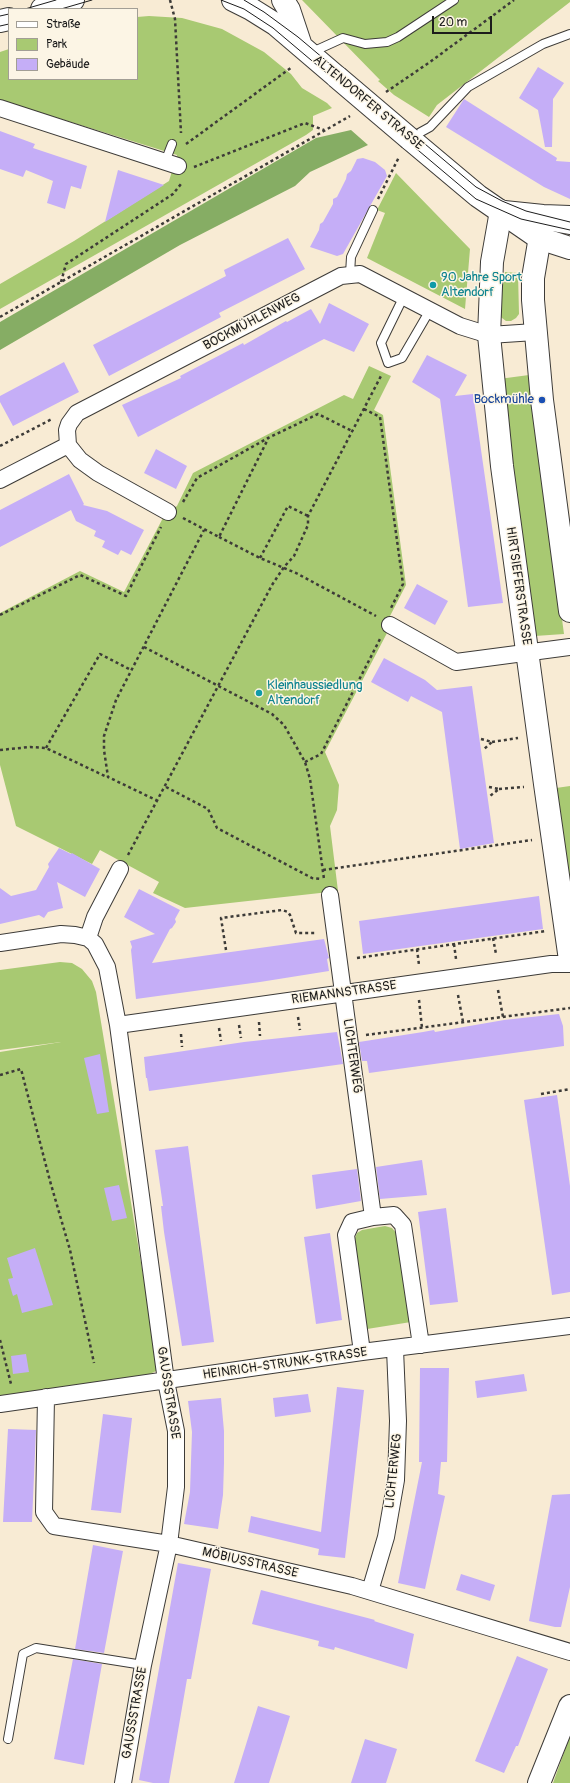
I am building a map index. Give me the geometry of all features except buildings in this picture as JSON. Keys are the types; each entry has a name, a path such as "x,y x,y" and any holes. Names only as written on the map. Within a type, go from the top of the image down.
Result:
{"main road":[{"path":"45,8 73,0"},
{"name":"ALTENDORFER STRASSE","path":"233,0 262,14 338,76 478,196 501,211 541,226 570,248"},
{"path":"283,0 289,10 305,50"},
{"name":"HIRTSIEFERSTRASSE","path":"501,211 492,262 489,336 502,466 570,960"},
{"path":"570,217 541,226 533,278 535,332 566,554 570,611"},
{"path":"539,1783 570,1706"}],"street":[{"path":"0,108 178,167"},
{"path":"350,274 360,274 460,326 489,336 535,332"},
{"name":"BOCKMÜHLENWEG","path":"68,445 67,430 69,424 78,413 341,276 350,274"},
{"path":"0,480 68,445 80,460 98,473 168,512"},
{"path":"387,623 456,662 570,647"},
{"path":"0,943 61,934 88,938 95,917 120,869"},
{"name":"LICHTERWEG","path":"330,895 373,1217"},
{"name":"GAUSSSTRASSE","path":"88,938 95,944 108,967 118,1025 166,1381 176,1431 176,1487 169,1544 143,1665 123,1783"},
{"name":"RIEMANNSTRASSE","path":"118,1025 551,964 570,964"},
{"path":"362,1352 346,1235 352,1222 373,1217 394,1215 403,1225 421,1345"},
{"name":"HEINRICH-STRUNK-STRASSE","path":"0,1404 362,1352 570,1326"},
{"name":"LICHTERWEG","path":"370,1592 386,1537 396,1480 398,1421 395,1348"},
{"name":"MÖBIUSSTRASSE","path":"46,1397 44,1512 54,1526 169,1544 370,1592 570,1652"}],"lane":[{"path":"305,50 343,38 365,44 380,44 387,42 454,0"},
{"path":"410,138 430,126 468,86 543,44 570,34"},
{"path":"172,144 178,167"},
{"path":"350,274 351,257 373,210"},
{"path":"541,226 570,230"},
{"path":"404,296 381,343 388,364 402,358 430,310"},
{"path":"8,1739 23,1654 36,1648 143,1665"}],"path":[{"path":"170,0 175,19 182,135"},
{"path":"395,86 514,0"},
{"path":"172,144 185,144 305,50"},
{"path":"0,317 348,117"},
{"path":"178,167 197,167 305,123 324,130"},
{"path":"373,210 410,138"},
{"path":"183,140 188,150"},
{"path":"194,162 197,167"},
{"path":"178,167 197,167"},
{"path":"61,282 66,264 173,194 182,183"},
{"path":"120,869 166,787 272,585 284,567 294,556 308,525 308,516 388,364"},
{"path":"305,762 321,754 383,632 403,584 380,417 364,409"},
{"path":"0,446 54,418 78,413"},
{"path":"219,537 268,438"},
{"path":"260,558 288,506 308,516"},
{"path":"168,512 177,514 204,530 260,558 284,567 387,623"},
{"path":"108,777 104,750 104,736 116,700 204,530"},
{"path":"144,647 272,714 284,725 305,762 310,779 322,870 552,838"},
{"path":"46,748 100,654 131,670"},
{"path":"481,739 492,742 538,736"},
{"path":"483,750 492,742"},
{"path":"0,750 38,746 46,748 158,801"},
{"path":"489,787 500,789 545,784"},
{"path":"166,787 208,809 217,828 312,878 324,879"},
{"path":"490,796 500,789"},
{"path":"226,950 221,918 270,910 282,910 288,912 296,933 315,932 321,935 335,933"},
{"path":"338,961 565,928"},
{"path":"493,938 496,958"},
{"path":"454,944 457,964"},
{"path":"417,949 420,969"},
{"path":"498,987 503,1017"},
{"path":"458,993 463,1022"},
{"path":"418,998 422,1028"},
{"path":"350,1037 570,1008"},
{"path":"0,1075 21,1069 50,1181 70,1250 94,1363"},
{"path":"541,1094 570,1089"},
{"path":"0,1340 12,1385"}],"green space":[{"path":"302,0 570,0 570,2 437,105 429,117 394,95 378,81 380,80"},
{"path":"138,17 182,18 222,29 264,52 291,74 302,88 327,103 332,108 313,116 313,130 306,135 0,309 0,284 74,241 169,181 177,155 0,100 0,52 8,49 8,80 138,80"},
{"path":"351,130 368,145 310,172 295,186 180,245 0,350 0,322 316,138"},
{"path":"396,173 470,249 465,309 367,258 385,213 377,210"},
{"path":"505,272 518,273 519,314 511,321 506,321 498,315"},
{"path":"369,366 391,376 374,410 383,415 406,585 390,616 387,633 325,752 339,785 337,810 330,826 338,891 185,908 153,893 159,882 100,850 92,864 16,826 0,765 0,613 80,571 124,592 164,516 177,506 193,473 344,395 353,399"},
{"path":"529,375 564,634 535,636 499,379"},
{"path":"570,786 570,889 556,788"},
{"path":"60,962 72,963 82,969 92,981 96,992 158,1365 156,1371 150,1374 0,1396 0,1052 61,1042 0,1050 0,970"},
{"path":"385,1226 392,1228 397,1234 411,1322 367,1329 355,1238 357,1233 362,1230"},
{"path":"570,1736 570,1783 553,1783"}],"tram line":[{"path":"28,8 56,0"},
{"path":"64,8 92,0"},
{"path":"221,0 244,9 273,28 476,199 521,219 570,230"},
{"path":"244,0 264,12 298,37 476,187 502,201 526,211 570,222"},
{"path":"0,16 8,14"},
{"path":"0,26 8,24"}],"place":[{"name":"90 Jahre Sport Altendorf","path":"433,285"},
{"name":"Bockmühle","path":"542,400"},
{"name":"Kleinhaussiedlung Altendorf","path":"259,693"}]}
